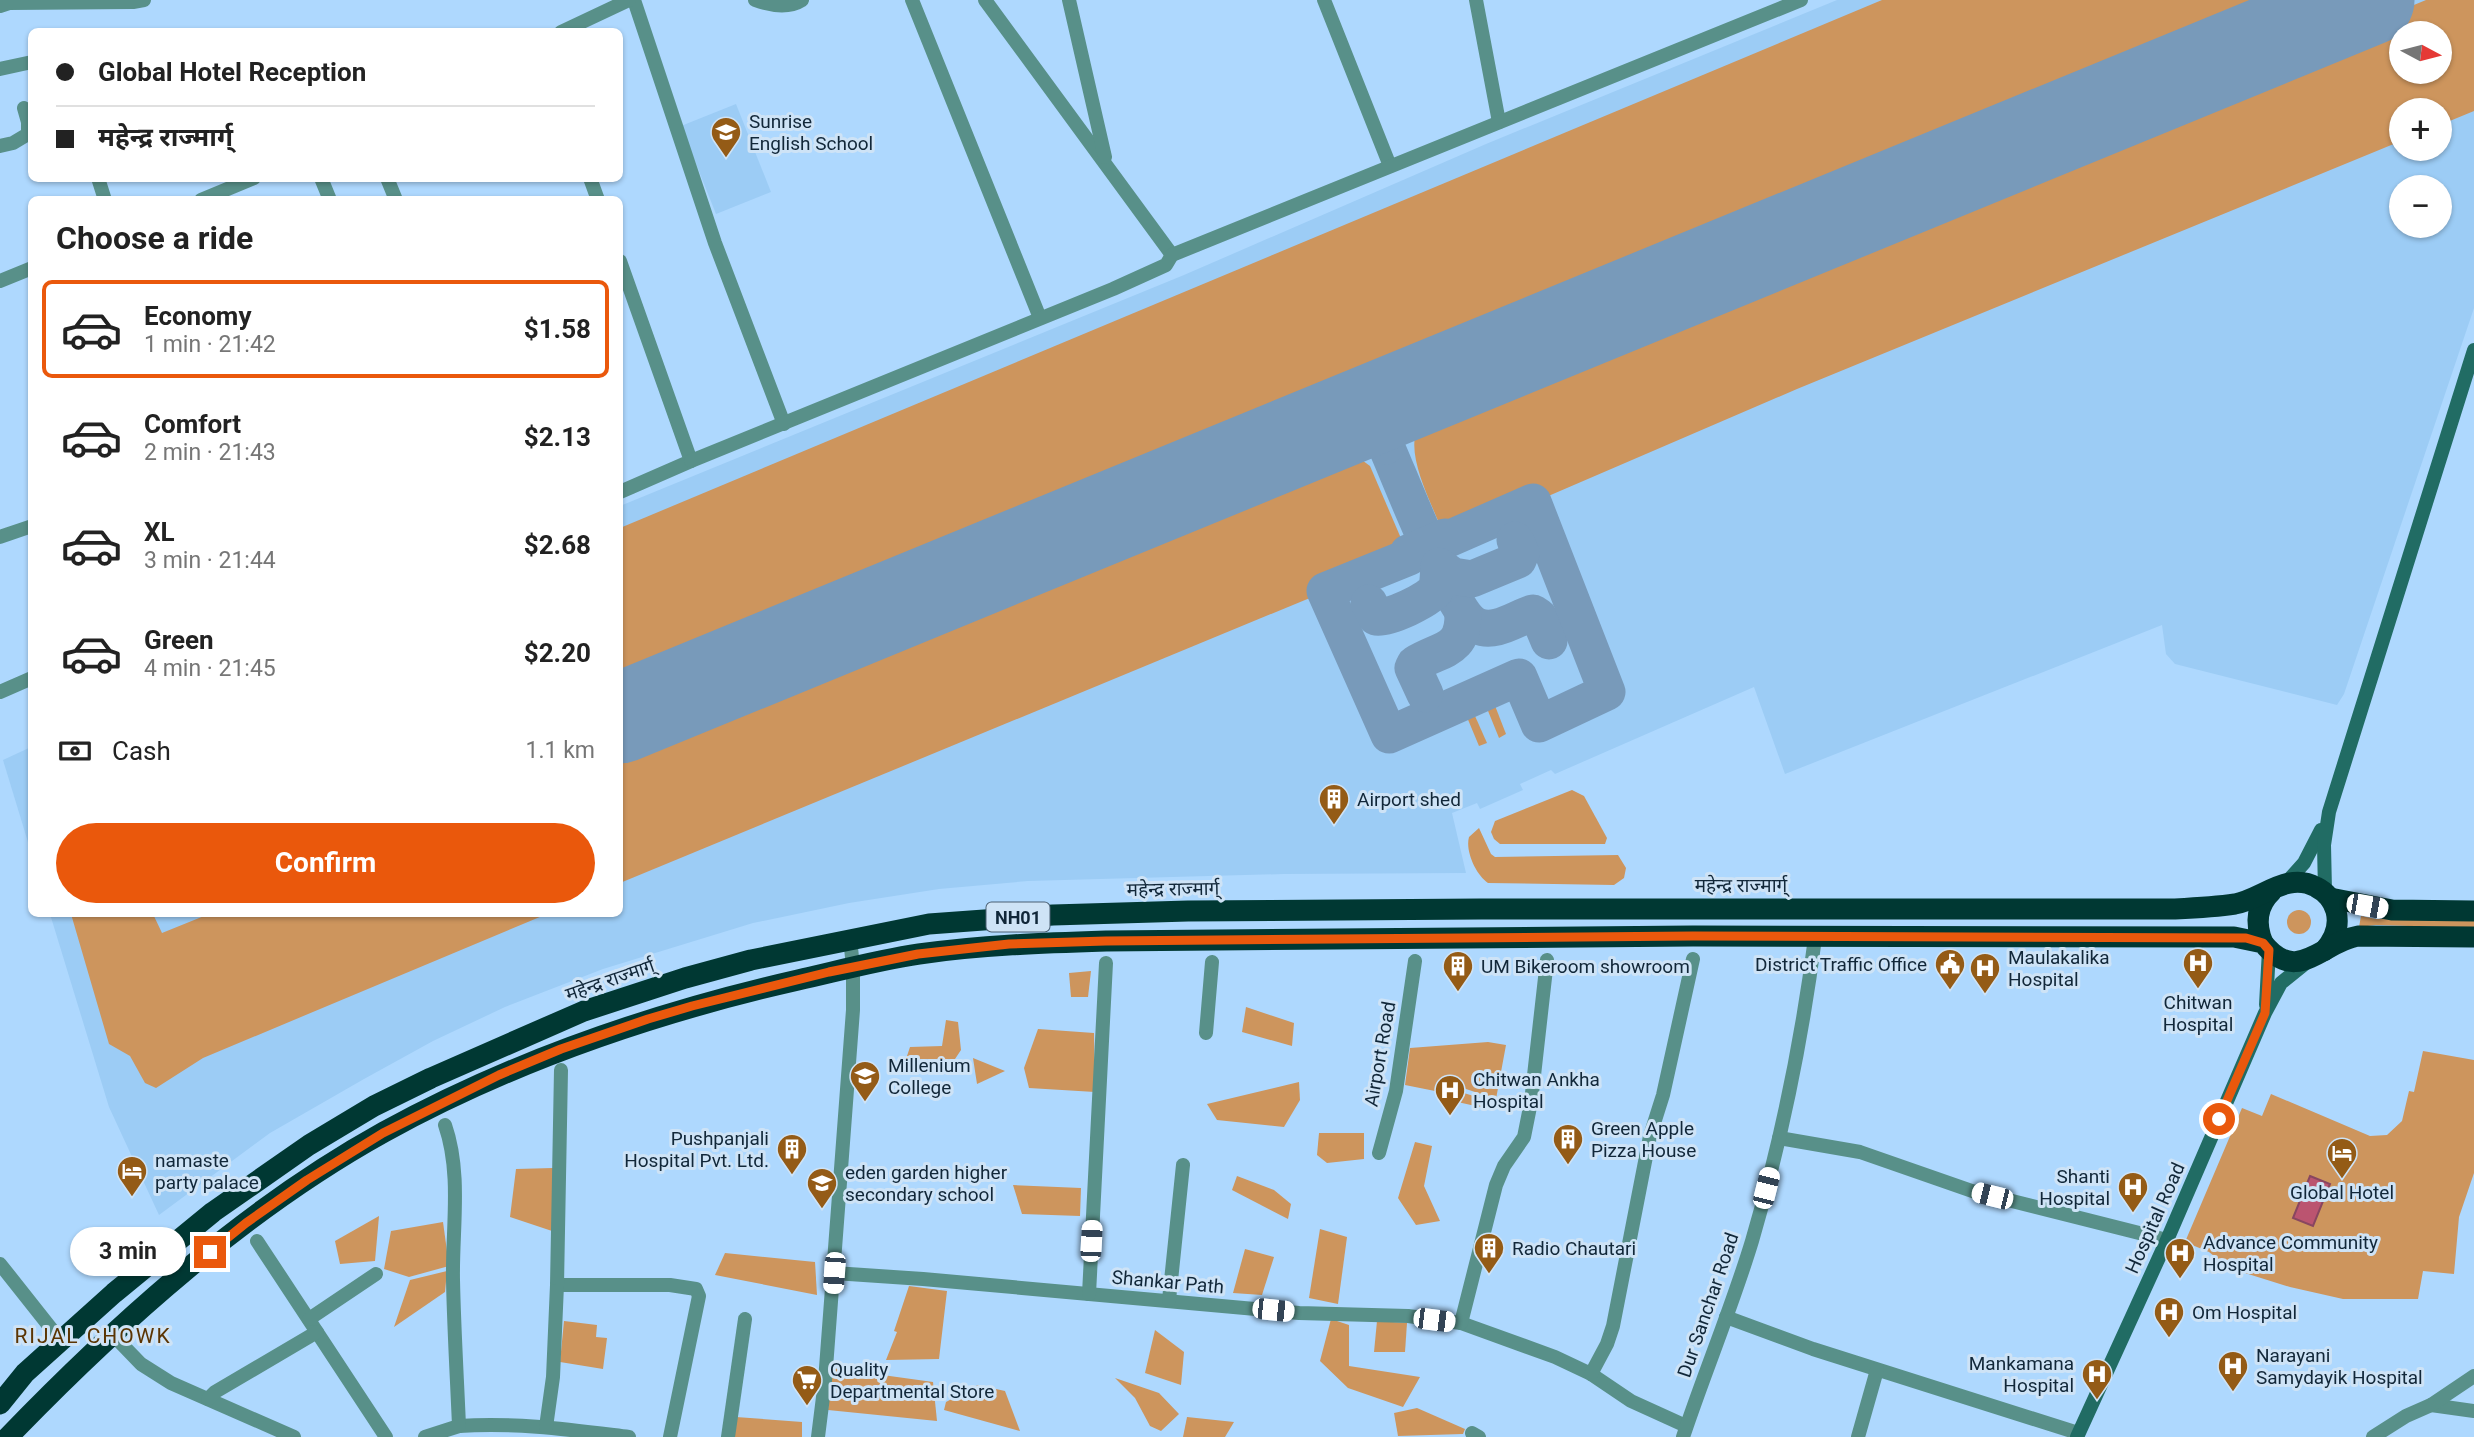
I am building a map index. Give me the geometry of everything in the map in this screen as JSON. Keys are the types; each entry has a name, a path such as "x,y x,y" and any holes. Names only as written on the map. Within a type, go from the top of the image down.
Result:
{"highway":[{"path":"2266,946 2258,932 2259,907 2265,897 2280,885 2298,881 2311,883 2327,895 2392,910 2474,911"},
{"name":"महेन्द्र राज्मार्ग्","path":"0,1404 25,1373 114,1293 213,1212 309,1146 374,1106 481,1055 595,1007 751,960 929,924 999,918 1188,911 1762,907 2175,909 2252,900 2280,885"},
{"path":"2317,956 2331,944 2337,921 2327,895"},
{"path":"2317,956 2343,939 2358,936 2474,937"},
{"name":"NH01","path":"8,1437 49,1394 170,1284 246,1223 307,1180 383,1133 440,1103 561,1049 648,1019 757,989 853,967 918,954 1009,944 1106,941 2234,937 2266,946 2284,960 2297,962 2317,956"}],"main road":[{"path":"2280,885 2304,863 2329,812 2474,350"},
{"path":"2327,895 2324,845 2329,812"},
{"name":"Hospital Road","path":"2265,1013 2266,946"},
{"name":"Hospital Road","path":"2078,1435 2265,1013 2281,983 2317,956"}],"street":[{"path":"0,6 9,3 144,0"},
{"path":"570,28 632,0 715,243 784,424"},
{"path":"755,0 771,6 797,4 802,0"},
{"path":"912,0 1040,318"},
{"path":"985,0 1172,256"},
{"path":"1069,0 1107,165"},
{"path":"1324,0 1390,166"},
{"path":"1476,0 1499,122"},
{"path":"623,491 1166,265 1172,256 1801,0"},
{"path":"0,69 28,63"},
{"path":"0,146 25,138 28,122 24,108"},
{"path":"209,196 244,182"},
{"path":"623,269 691,461"},
{"path":"0,281 28,270"},
{"path":"0,537 28,527"},
{"path":"0,692 28,680"},
{"name":"Dur Sanchar Road","path":"1684,1431 1751,1242 1779,1138 1815,937"},
{"path":"818,1437 834,1273 853,1010 850,938"},
{"path":"1591,1374 1613,1326 1650,1136 1663,1095 1693,959"},
{"path":"1461,1323 1496,1185 1504,1166 1524,1137 1531,1102 1547,960"},
{"name":"Airport Road","path":"1379,1153 1396,1091 1415,961"},
{"path":"1088,1294 1106,962"},
{"path":"1206,1033 1212,962"},
{"path":"547,1427 553,1377 557,1285 561,1070"},
{"path":"445,1125 455,1188 453,1279 459,1426"},
{"path":"1779,1138 1860,1152 1972,1191 2166,1240"},
{"path":"1169,1300 1183,1165"},
{"path":"257,1241 386,1437"},
{"path":"0,1264 61,1341"},
{"name":"Shankar Path","path":"834,1273 1299,1313 1408,1317 1461,1323 1555,1357 1591,1374 1631,1401 1684,1431"},
{"path":"309,1319 376,1274"},
{"path":"557,1285 670,1285 696,1289 699,1296 670,1437"},
{"path":"1726,1317 1877,1370 2078,1435"},
{"path":"728,1437 745,1319"},
{"path":"208,1399 215,1392 317,1332"},
{"path":"113,1335 141,1364 171,1383 295,1437"},
{"path":"1858,1437 1877,1370"},
{"path":"2374,1437 2406,1416 2431,1405 2474,1376"},
{"path":"2431,1405 2474,1411"},
{"path":"425,1437 459,1426 501,1424 629,1437"}],"shaded area":[{"path":"1837,0 2474,0 2474,308 2344,694 2337,705 2175,664 2166,654 2162,625 1785,774 1754,687 1555,774 1551,770 1520,784 1523,790 1480,809 1477,803 1452,813 1466,873 1284,874 1028,881 939,889 849,903 753,923 603,969 505,1007 433,1041 364,1079 270,1133 159,1215 109,1107 51,917 623,917 623,505 1184,275 1486,144"},
{"path":"1882,0 2261,0 2260,3 623,679 623,527"},
{"path":"2426,0 2474,0 2474,111 2452,120 2452,98 2389,98 2389,146 1797,389 1446,540 1423,485 1415,455 1414,442 1424,418 1434,409"},
{"name":"Sunrise English School","path":"736,104 771,192 716,214 681,126"},
{"path":"1336,451 1355,455 1370,466 1409,557 623,882 623,744"},
{"path":"1518,686 1533,722 1525,726 1509,690"},
{"path":"1492,698 1506,734 1499,738 1484,701"},
{"path":"1471,707 1487,743 1479,746 1464,710"},
{"path":"28,748 28,842 3,760"},
{"path":"1572,790 1584,796 1607,838 1605,844 1500,844 1494,839 1491,832 1495,821"},
{"path":"1479,828 1495,857 1618,855 1626,868 1624,878 1614,885 1488,883 1476,869 1470,856 1469,837"},
{"path":"2299,910 2308,913 2311,922 2308,931 2299,934 2290,931 2287,922 2290,913"},
{"path":"2361,916 2376,919 2474,920 2474,928 2376,925 2359,927"},
{"path":"72,917 154,917 162,933 202,917 540,917 203,1058 156,1088 145,1083 130,1056 109,1044"},
{"path":"1091,971 1088,997 1071,997 1069,973"},
{"path":"1246,1007 1294,1023 1292,1046 1242,1032"},
{"path":"946,1020 958,1022 961,1050 955,1059 906,1059 910,1047 942,1046"},
{"path":"1038,1029 1094,1033 1095,1092 1029,1088 1024,1068"},
{"path":"1488,1042 1506,1045 1496,1099 1460,1087 1454,1090 1490,1101 1489,1109 1444,1099 1445,1093 1405,1085 1410,1048"},
{"name":"Global Hotel","path":"2423,1051 2474,1060 2474,1173 2459,1217 2454,1274 2423,1271 2418,1299 2343,1299 2290,1287 2229,1268 2209,1252 2185,1242 2242,1108 2262,1116 2271,1094 2370,1136 2387,1135 2402,1121 2409,1091 2414,1092"},
{"path":"973,1058 1005,1071 977,1084"},
{"path":"1299,1082 1300,1100 1284,1127 1217,1120 1207,1104"},
{"path":"1319,1133 1364,1133 1364,1159 1327,1163 1317,1155"},
{"path":"1415,1142 1432,1146 1424,1186 1440,1221 1416,1225 1398,1198"},
{"path":"553,1168 552,1231 510,1217 516,1169"},
{"path":"1237,1176 1274,1190 1291,1204 1288,1219 1232,1190"},
{"path":"2310,1176 2330,1184 2313,1226 2293,1218"},
{"path":"1013,1185 1081,1188 1080,1216 1022,1214"},
{"path":"379,1216 375,1261 340,1264 335,1241"},
{"path":"443,1222 449,1266 409,1277 384,1269 391,1231"},
{"path":"1320,1229 1347,1237 1338,1304 1309,1298"},
{"path":"1245,1249 1274,1257 1262,1295 1233,1293"},
{"path":"725,1253 815,1262 817,1295 715,1275"},
{"path":"447,1271 445,1292 394,1327 410,1280"},
{"path":"909,1286 947,1291 939,1359 886,1360 897,1332 894,1331"},
{"path":"1331,1319 1349,1325 1349,1366 1420,1377 1403,1407 1348,1388 1320,1361"},
{"path":"564,1321 597,1325 596,1337 607,1338 603,1369 560,1362"},
{"path":"1377,1321 1407,1323 1405,1352 1374,1352"},
{"path":"1155,1330 1184,1352 1181,1385 1145,1373"},
{"path":"832,1368 933,1382 937,1421 828,1410"},
{"path":"1115,1378 1159,1393 1179,1414 1161,1431 1150,1426 1135,1398"},
{"path":"978,1385 1005,1391 1020,1431 944,1410 946,1402"},
{"path":"1417,1408 1465,1429 1463,1434 1398,1436 1394,1413"},
{"path":"736,1417 802,1422 802,1437 729,1437"},
{"path":"1187,1417 1234,1422 1225,1437 1183,1437"}],"taxiway":[{"path":"1386,446 1385,428 1390,413 1416,391"},
{"path":"1333,425 1363,426 1386,446 1441,573 1467,617 1477,626 1491,628 1533,613 1539,617 1549,641"},
{"path":"1533,502 1607,692 1539,724 1519,677 1389,735 1325,591 1409,557 1408,553 1445,537 1446,540 1533,502"},
{"path":"1369,603 1376,617 1408,608 1436,589 1439,566 1453,576 1472,579 1518,560 1521,553 1515,540"},
{"path":"1425,694 1413,668 1415,664 1455,643 1462,627 1463,615"}],"runway":[{"path":"623,717 2369,0"}],"place":[{"name":"Sunrise English School","path":"726,159"},
{"name":"Airport shed","path":"1334,826"},
{"name":"Chitwan Hospital","path":"2198,990"},
{"name":"District Traffic Office","path":"1950,991"},
{"name":"UM Bikeroom showroom","path":"1458,993"},
{"name":"Maulakalika Hospital","path":"1985,995"},
{"name":"Millenium College","path":"865,1103"},
{"name":"Chitwan Ankha Hospital","path":"1450,1117"},
{"name":"Green Apple Pizza House","path":"1568,1166"},
{"name":"Pushpanjali Hospital Pvt. Ltd.","path":"792,1176"},
{"name":"Global Hotel","path":"2342,1180"},
{"name":"namaste party palace","path":"132,1198"},
{"name":"eden garden higher secondary school","path":"822,1210"},
{"name":"Shanti Hospital","path":"2133,1214"},
{"name":"Radio Chautari","path":"1489,1275"},
{"name":"Advance Community Hospital","path":"2180,1280"},
{"name":"Om Hospital","path":"2169,1339"},
{"name":"Narayani Samydayik Hospital","path":"2233,1393"},
{"name":"Mankamana Hospital","path":"2097,1401"},
{"name":"Quality Departmental Store","path":"807,1407"}],"district":[{"name":"RIJAL CHOWK","path":"93,1336"}],"route":[{"path":"210,1252 307,1180 383,1133 499,1075 561,1049 648,1019 757,989 918,954 1009,944 1693,936 2246,938 2263,943 2269,950 2265,1013 2219,1119"}]}
